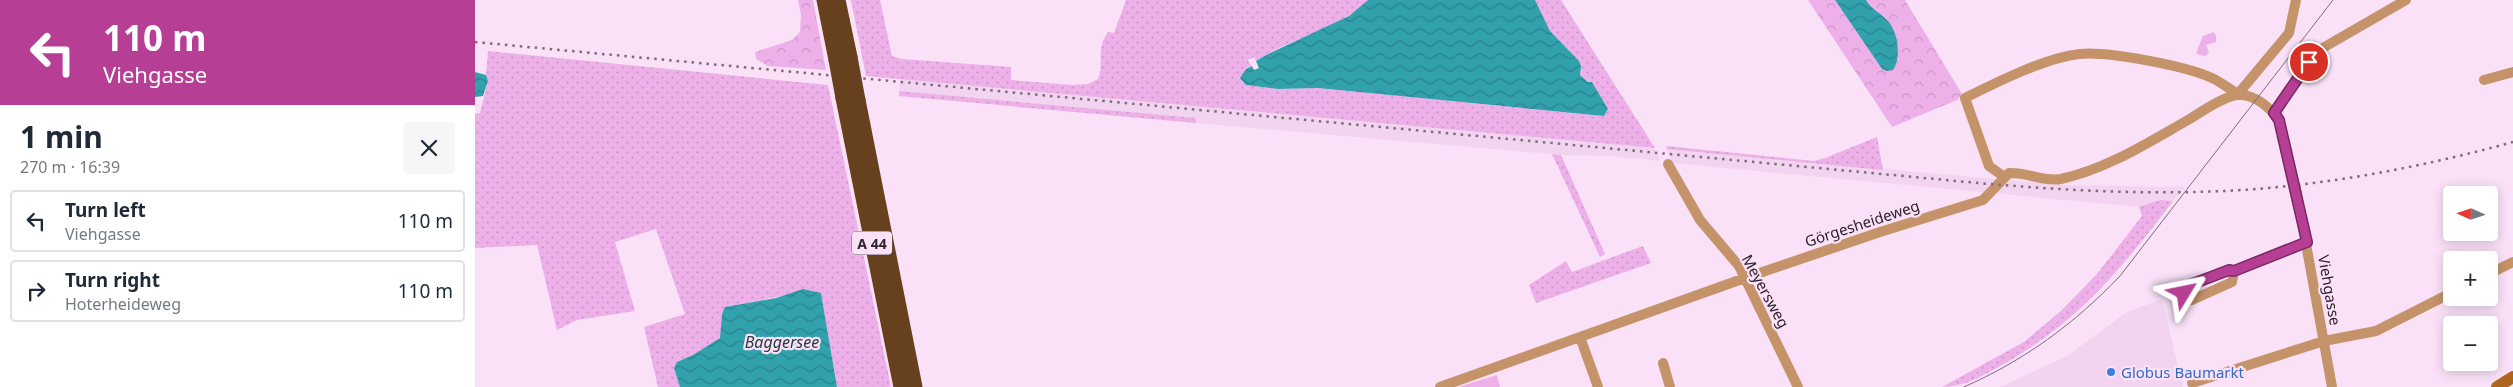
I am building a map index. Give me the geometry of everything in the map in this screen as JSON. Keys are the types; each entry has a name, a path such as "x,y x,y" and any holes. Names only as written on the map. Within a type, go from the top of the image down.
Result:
{"highway":[{"name":"A 44","path":"824,0 843,58"},
{"name":"A 44","path":"838,0 843,58 901,387"},
{"name":"A 44","path":"851,99 915,387"}],"main road":[{"path":"2497,387 2513,377"}],"street":[{"path":"2296,0 2289,33 2238,94 2219,102 2116,159 2062,179 2050,180 2014,173 2003,176 1989,166 1965,98 2041,65 2080,54 2126,57 2199,73 2213,78 2238,94 2252,96 2274,113 2309,62 2321,49 2406,0"},
{"path":"2484,80 2513,72"},
{"name":"Viehgasse","path":"2274,113 2279,120 2307,242 2332,387"},
{"name":"Meyersweg","path":"1668,164 1700,220 1739,266 1798,387"},
{"name":"Görgesheideweg","path":"1440,387 1745,278 1880,232 1983,200 2003,176"},
{"path":"2234,271 2307,242"},
{"path":"2498,270 2513,262"},
{"path":"2192,383 2324,341 2377,331 2443,297"},
{"path":"1580,337 1595,386"},
{"path":"1663,363 1670,387"}],"shaded area":[{"path":"900,77 1654,148 1661,161 1609,156 1561,155 1196,123 1196,118 899,91"},
{"path":"1667,149 2061,185 2185,187 2173,201 2160,200 2139,207 1672,163"},
{"path":"2162,299 2183,387 2000,387 2067,356 2127,312"}],"green space":[{"path":"798,0 813,0 826,70 768,66 756,59 755,52 792,40 800,32 801,15"},
{"path":"851,0 880,0 892,56 902,59 1011,67 1011,80 1072,85 1088,84 1098,79 1104,39 1108,32 1114,33 1126,0 1368,0 1356,11 1328,27 1284,46 1256,61 1254,57 1248,60 1251,66 1245,69 1246,85 1278,89 1318,88 1604,116 1608,109 1592,82 1589,82 1580,75 1581,66 1550,31 1535,0 1561,0 1655,148 866,76"},
{"path":"1808,0 1835,0 1882,69 1887,19 1870,7 1866,0 1905,0 1962,94 1957,100 1892,127"},
{"path":"2214,32 2216,42 2206,45 2209,52 2206,56 2196,53 2203,36"},
{"path":"488,51 828,85 891,387 837,387 821,293 787,295 725,307 722,314 721,338 693,355 677,362 674,368 680,387 658,387 644,327 685,314 656,229 615,242 635,311 577,320 557,330 537,245 475,248 475,114 480,113 488,81 486,75"},
{"path":"899,91 1196,118 1196,123 899,96"},
{"path":"1877,137 1883,170 1667,149 1666,146 1814,161"},
{"path":"1552,154 1561,155 1605,254 1600,257"},
{"path":"2160,200 2173,201 2135,249 2097,292 2054,331 1980,377 1966,383 1942,387 2024,342 2061,311 2097,274 2142,216 2139,207"},
{"path":"1643,246 1651,263 1536,303 1529,285 1566,261 1572,272"},
{"path":"1497,375 1500,387 1458,387"}],"water":[{"path":"1368,0 1535,0 1550,31 1579,61 1581,66 1580,75 1588,82 1592,82 1608,109 1604,116 1318,88 1278,89 1246,85 1240,78 1246,69 1252,66 1254,70 1259,68 1256,61 1349,16"},
{"path":"1835,0 1866,0 1890,24 1896,37 1898,51 1896,65 1893,70 1887,71 1882,69"},
{"path":"475,72 486,75 488,81 483,96 475,97"},
{"name":"Baggersee","path":"803,289 821,293 837,387 680,387 674,368 677,362 693,355 720,338 722,314 725,307 776,298"}],"tram line":[{"path":"1964,387 2008,365 2048,339 2085,310 2120,276 2333,0"}],"railway":[{"path":"475,42 1978,183 2083,190 2187,192 2289,186 2386,172 2513,142"}],"place":[{"name":"Globus Baumarkt","path":"2111,372"}],"route":[{"path":"2184,293 2184,289 2187,286 2229,270 2234,271 2307,242 2279,120 2274,113 2309,62"}]}
